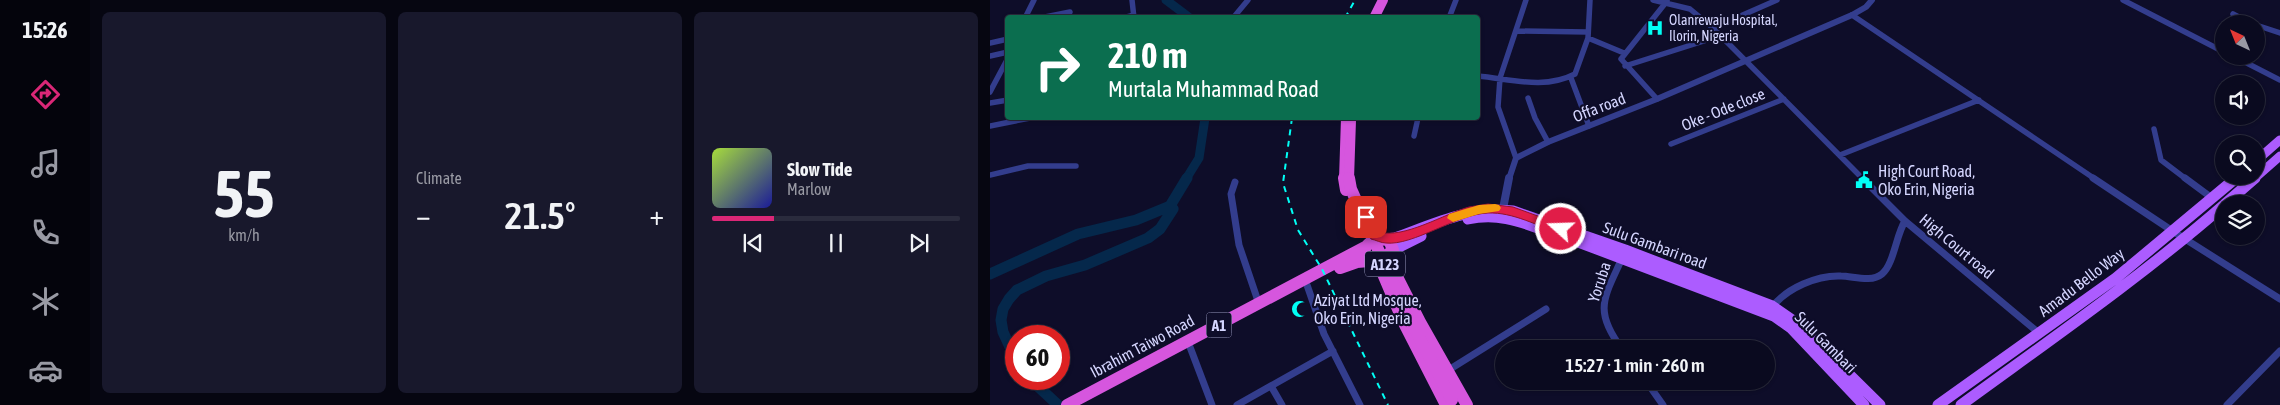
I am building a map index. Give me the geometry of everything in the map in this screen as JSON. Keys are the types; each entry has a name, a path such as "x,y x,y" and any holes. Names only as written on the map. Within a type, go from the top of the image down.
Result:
{"highway":[{"path":"1376,15 1383,0"},
{"path":"1380,15 1388,0"},
{"path":"1352,120 1351,182 1372,231 1391,242 1392,251"},
{"path":"1352,120 1344,182 1366,235 1363,255 1371,261"},
{"name":"A123","path":"1352,120 1348,172 1351,189 1407,314 1456,403"},
{"name":"A1","path":"1366,245 1383,238"},
{"name":"Ibrahim Taiwo Road","path":"1073,404 1366,245"},
{"name":"A1","path":"1371,261 1383,259 1392,251"},
{"name":"A123","path":"1392,251 1391,265 1447,371 1456,403"},
{"name":"A123","path":"1371,261 1380,267 1403,321 1456,403"},
{"name":"Ibrahim Taiwo Road","path":"1073,404 1190,347 1350,263 1371,261"}],"main road":[{"path":"2265,153 2280,140"},
{"name":"Amadu Bello Way","path":"2234,195 2280,156"},
{"name":"Amadu Bello Way","path":"1961,405 2174,232 2227,185"},
{"path":"1383,238 1395,238 1479,209 1502,212"},
{"name":"Sulu Gambari","path":"1392,251 1423,235 1467,219 1502,212 1624,254 1771,310 1791,328 1864,405"},
{"name":"Amadu Bello Way","path":"1938,405 2044,338 2185,238 2215,212"},
{"path":"1771,310 1798,324 1880,405"}],"street":[{"path":"1027,15 1034,0"},
{"path":"1132,0 1134,15"},
{"path":"1236,15 1248,0"},
{"path":"1450,15 1456,0"},
{"path":"1502,212 1516,158 1498,107 1500,78 1526,0"},
{"path":"1480,76 1536,83 1571,78 1577,73 1588,35 1587,13 1590,0"},
{"name":"High Court road","path":"1653,0 1667,1 1690,9 1713,28 1905,221 2044,338"},
{"path":"1713,28 1777,0"},
{"path":"1747,61 1852,15 1866,7 1872,0"},
{"path":"2123,0 2215,47"},
{"path":"1657,99 1625,66 1621,59 1624,53 1650,26 1667,1"},
{"path":"1055,15 1070,12"},
{"path":"1852,15 2174,232 2280,299"},
{"path":"2265,28 2280,33"},
{"path":"1516,31 1588,35 1624,53"},
{"path":"990,43 1005,40"},
{"path":"1625,66 1707,40"},
{"path":"990,56 1005,53"},
{"name":"Offa road","path":"1516,158 1548,142 1747,61"},
{"path":"990,92 1005,64"},
{"path":"2251,65 2280,80"},
{"path":"1571,78 1589,126"},
{"path":"1528,98 1535,118 1548,142"},
{"name":"Oke - Ode close","path":"1671,144 1784,99"},
{"path":"990,103 1005,100"},
{"path":"1840,155 1979,100"},
{"path":"990,126 1020,120"},
{"path":"1414,136 1418,120"},
{"path":"2154,129 2161,160 2212,198"},
{"path":"990,175 1028,166 1076,166"},
{"path":"1235,182 1231,194 1239,245 1259,304"},
{"path":"1771,310 1780,298 1817,280 1836,276 1869,278 1882,274 1889,264 1896,235 1905,221"},
{"name":"Yoruba","path":"1616,340 1605,323 1604,305 1624,254"},
{"path":"1306,285 1312,304 1333,351 1360,405"},
{"path":"1447,371 1546,309"},
{"path":"1190,347 1212,405"},
{"path":"1237,405 1333,351"},
{"path":"2227,405 2280,351"},
{"path":"1271,386 1282,405"},
{"path":"1652,390 1663,405"}],"waterway":[{"path":"1166,0 1186,15"},
{"path":"1186,179 1199,158 1205,120"},
{"path":"1170,206 1187,178"},
{"path":"990,274 1078,234 1136,220 1170,206"},
{"path":"1005,336 1001,320 1003,309 1017,290 1046,276 1085,265 1148,238 1160,229 1173,209 1170,206"},
{"path":"1042,390 1058,405"}],"railway":[{"path":"1347,15 1355,0"},
{"path":"1292,120 1283,183 1298,230 1322,269 1388,405"}],"slow traffic":[{"path":"1453,218 1479,209 1495,208"}],"place":[{"name":"Olanrewaju Hospital, Ilorin, Nigeria","path":"1655,28"},
{"name":"High Court Road, Oko Erin, Nigeria","path":"1864,180"},
{"name":"Aziyat Ltd Mosque, Oko Erin, Nigeria","path":"1300,309"}],"route":[{"path":"1366,217 1375,236 1386,239 1402,236 1479,209 1488,208 1513,211 1561,229"}]}
